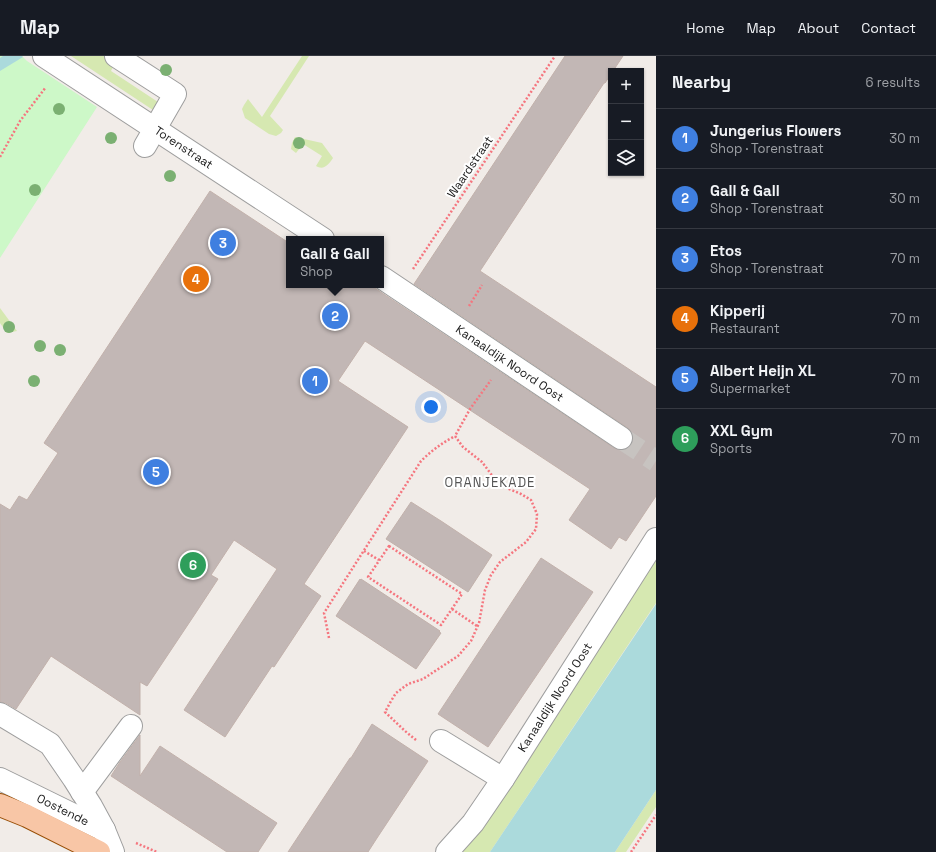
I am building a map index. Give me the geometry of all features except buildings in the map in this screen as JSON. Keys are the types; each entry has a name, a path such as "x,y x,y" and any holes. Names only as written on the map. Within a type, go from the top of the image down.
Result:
{"main road":[{"name":"Oostende","path":"0,805 27,816 99,852"}],"street":[{"name":"Torenstraat","path":"44,56 62,68 150,137 318,236"},
{"path":"116,56 175,94 150,137"},
{"path":"384,279 399,289"},
{"name":"Kanaaldijk Noord Oost","path":"399,289 621,438"},
{"name":"Kanaaldijk Noord Oost","path":"447,852 473,824 656,539"},
{"path":"0,714 50,744 74,779 104,830"},
{"path":"82,792 131,726"},
{"path":"431,743 503,779"},
{"name":"Oostende","path":"0,779 104,830 113,852"}],"path":[{"name":"Waardstraat","path":"399,289 555,56"},
{"path":"0,156 20,121 46,86 62,68"},
{"path":"329,638 324,613 421,461 430,452 455,436 470,409 505,360"},
{"path":"431,743 405,731 385,712 390,701 396,693 408,684 424,679 458,656 471,642 479,623 485,590 491,575 500,562 526,542 536,529 537,514 531,500 507,488 494,478 482,462 463,447 455,436"},
{"path":"388,546 462,594 452,609 441,625 368,577 388,546"},
{"path":"364,550 379,560"},
{"path":"452,609 477,626"},
{"path":"631,852 656,815"}],"green space":[{"path":"0,56 22,56 27,61 97,107 0,258"},
{"path":"71,56 105,56 115,63 111,71 158,102 153,110"},
{"path":"302,56 309,56 270,116 283,130 276,136 269,134 245,118 242,109 248,99 262,117"},
{"path":"295,137 322,143 333,158 324,167 321,168 316,166 322,156 303,144 296,153 291,149"},
{"path":"0,308 17,331 7,333 0,323"},
{"path":"656,559 656,603 490,852 463,852"},
{"path":"656,790 656,807 626,852 615,852"}],"water":[{"path":"3,56 23,57 0,71 0,58"},
{"path":"656,604 656,790 615,852 490,852"}],"tunnel":[{"path":"621,438 656,461"}],"place":[{"name":"Etos","path":"223,243"},
{"name":"Kipperij","path":"196,279"},
{"name":"Gall & Gall","path":"335,316"},
{"name":"Jungerius Flowers","path":"315,381"},
{"name":"Albert Heijn XL","path":"156,472"},
{"name":"XXL Gym","path":"193,565"}],"district":[{"name":"ORANJEKADE","path":"490,482"}]}
